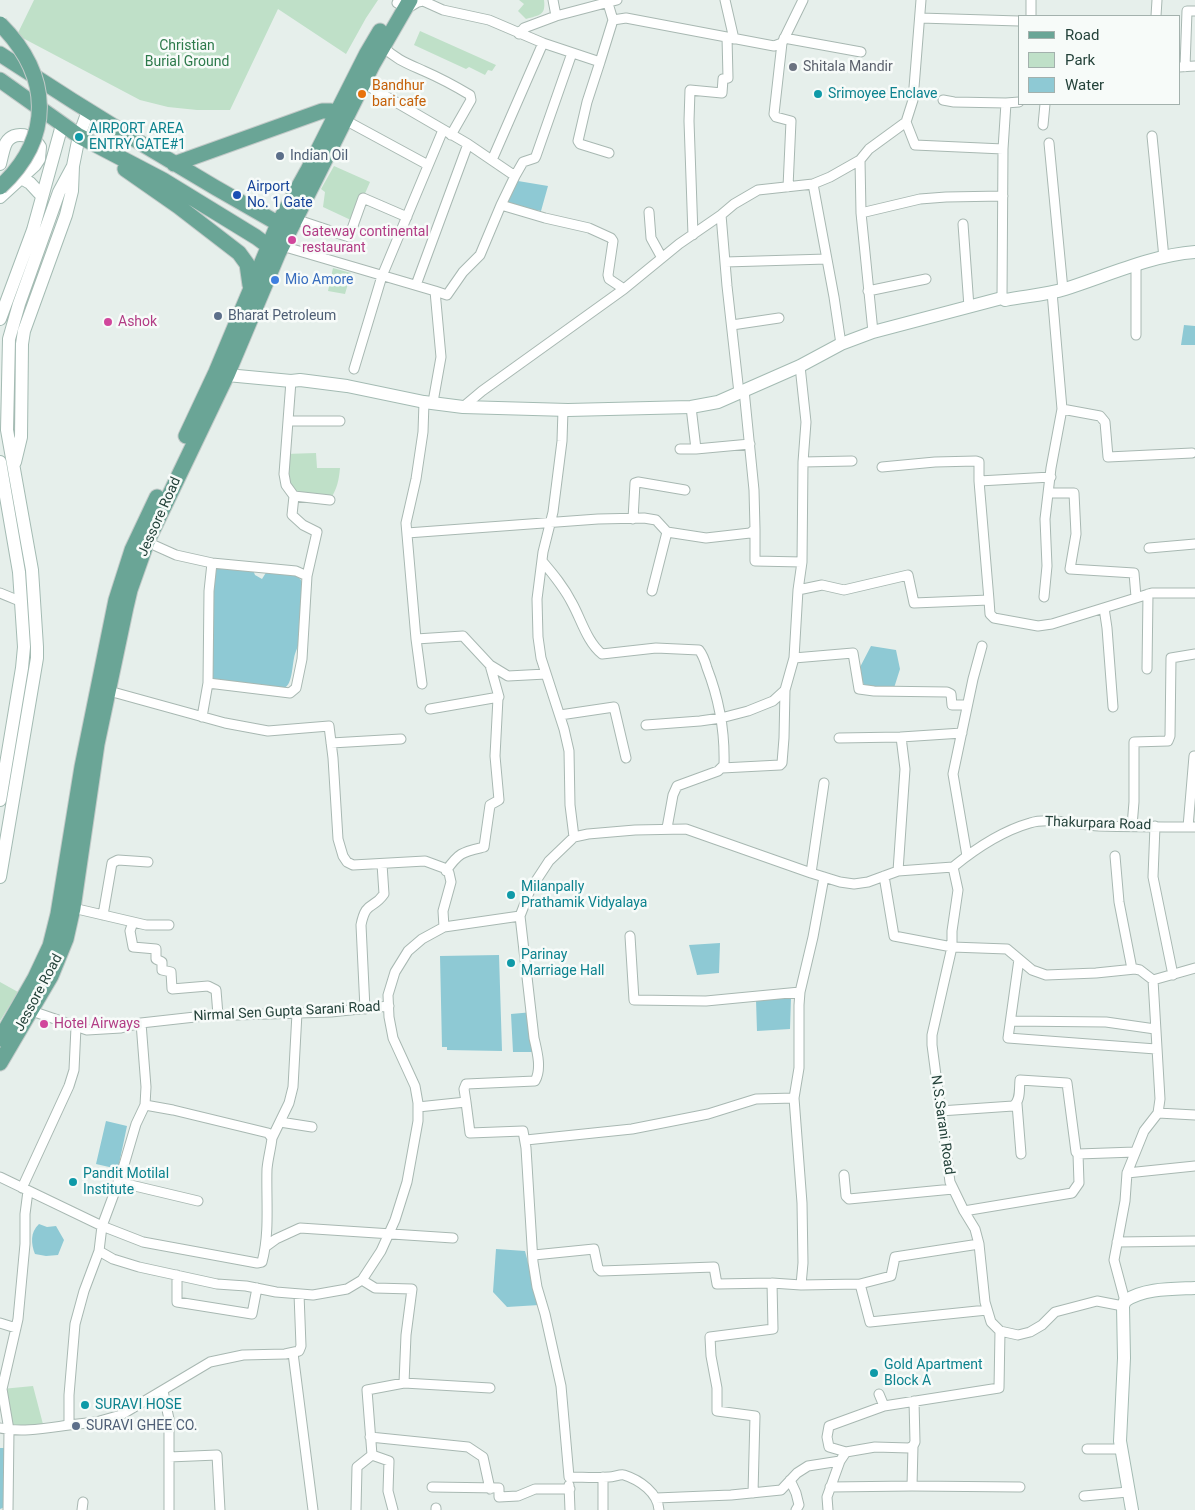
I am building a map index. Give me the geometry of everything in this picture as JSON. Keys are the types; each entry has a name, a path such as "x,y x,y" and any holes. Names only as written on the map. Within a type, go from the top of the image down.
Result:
{"main road":[{"path":"0,80 79,136 113,153 202,204 276,249 308,170 363,84 403,3"},
{"path":"341,117 367,53 403,3"},
{"path":"0,24 11,35 30,64 38,89 40,104 38,122 31,148 23,162 0,187"},
{"path":"0,54 174,164 287,224"},
{"path":"174,164 322,112 331,111 341,117"},
{"path":"113,153 118,161 131,173 239,253 245,259 249,268 250,289"},
{"name":"Jessore Road","path":"0,1063 25,1009 54,932 82,767 116,600 126,564 216,372 250,289 276,249"},
{"name":"Jessore Road","path":"0,1039 51,976 62,952 73,908 97,744 130,590 147,542 227,375 276,249"}],"street":[{"path":"552,0 556,16"},
{"path":"692,235 690,90 722,92 723,79 728,78 731,38 725,0"},
{"path":"788,188 790,121 776,117 774,114 783,41 803,0"},
{"path":"464,407 482,391 624,289 734,204 758,190 813,184 830,177 860,160 869,149 906,122 913,100 921,0"},
{"path":"1031,0 1032,15"},
{"path":"1156,15 1157,0"},
{"path":"403,3 408,8 423,1 443,10 489,20 572,54 600,62"},
{"path":"520,34 524,28 556,16 610,1 613,20 578,141 580,144 609,153"},
{"path":"1195,11 1187,11 1182,67 1195,66"},
{"path":"613,20 626,18 774,46 783,41 861,52"},
{"path":"920,18 1018,21"},
{"path":"492,160 543,43"},
{"path":"382,46 392,56 407,65 452,84 471,97 451,134"},
{"path":"276,249 416,285 447,295 463,272 477,260 501,204 523,162 525,160 532,160 536,156 572,54"},
{"path":"363,84 468,144 515,176"},
{"path":"943,100 954,102 1018,102"},
{"path":"1002,298 1003,149 1006,103"},
{"path":"1043,125 1045,105"},
{"path":"0,877 37,658 32,570 14,470 7,417 10,330 61,188 73,166 79,136 88,111"},
{"path":"341,117 428,165"},
{"path":"906,122 915,145 1003,149"},
{"path":"0,318 33,230 62,125"},
{"path":"354,370 382,276 443,130"},
{"path":"0,164 8,140 20,135 26,135 38,142 41,152 35,165 0,197"},
{"path":"1152,136 1164,258"},
{"path":"1044,597 1047,566 1046,519 1062,409 1049,143"},
{"path":"416,285 468,144"},
{"path":"860,160 861,213 873,332"},
{"path":"21,178 30,183 42,196"},
{"path":"813,184 841,344"},
{"path":"861,213 920,199 1003,196"},
{"path":"287,224 349,237 363,198 406,217"},
{"path":"501,204 545,218 589,228 611,238 613,241 608,276 609,279 624,289"},
{"path":"649,212 651,238 662,258"},
{"path":"722,215 732,325 750,444 754,490 755,561 802,562"},
{"path":"963,224 969,307"},
{"path":"227,375 291,381 300,380 347,386 464,407 563,410 691,407 718,402 800,366 841,344 873,332 1002,298 1005,300 1057,290 1164,258 1195,252"},
{"path":"725,262 827,259"},
{"path":"1136,266 1136,335"},
{"path":"868,291 926,279"},
{"path":"422,684 416,639 406,523 416,479 429,402 441,357 434,291"},
{"path":"732,325 779,318"},
{"path":"667,828 673,795 677,786 722,768 780,765 782,763 785,690 794,658 798,590 802,562 803,462 806,422 800,366"},
{"path":"208,683 290,693 296,688 302,659 307,576 318,532 303,525 292,515 294,496 286,486 284,474 291,381"},
{"path":"691,407 696,449"},
{"path":"1062,409 1103,418 1108,457 1192,453"},
{"path":"563,410 560,466 542,561 537,599 538,637 541,658 556,708 560,715 568,751 570,805 574,837"},
{"path":"288,421 340,420"},
{"path":"680,449 750,444"},
{"path":"803,462 852,461"},
{"path":"882,467 949,461 979,462 988,600 990,614 994,618 1038,626 1065,621 1148,594 1195,593"},
{"path":"0,462 19,572 22,602 23,658 0,800"},
{"path":"979,481 1051,477"},
{"path":"633,519 634,483 638,482 685,490"},
{"path":"1049,493 1074,493 1076,534 1070,569 1134,573 1136,597"},
{"path":"294,496 330,500"},
{"path":"407,533 598,519 656,520 667,532 706,538 750,533 755,529"},
{"path":"652,591 667,532"},
{"path":"147,542 176,555 212,563 296,571 307,576"},
{"path":"1149,548 1195,544"},
{"path":"542,561 572,601 594,647 602,654 656,648 699,650 714,686 721,718 724,761 722,768"},
{"path":"202,716 208,683 208,591 212,563"},
{"path":"798,590 822,585 844,590 908,575 914,602 988,600"},
{"path":"0,593 22,602"},
{"path":"1147,669 1148,594"},
{"path":"1104,608 1108,628 1113,708"},
{"path":"416,639 463,636 490,666 508,676 546,674"},
{"path":"966,856 953,774 967,705 982,646"},
{"path":"794,658 853,654 859,689 947,692 951,694 952,705 967,705"},
{"path":"1132,826 1134,742 1168,741 1170,736 1171,658 1195,654"},
{"path":"446,871 455,857 461,853 484,847 490,805 499,800 495,756 499,697 490,666"},
{"path":"646,724 700,722 721,718 748,711 774,700 785,690"},
{"path":"109,691 225,723 268,731 329,726 338,839 343,856 347,862 353,865 425,861 444,868 449,873 450,882 443,911 444,927"},
{"path":"430,708 498,698"},
{"path":"560,715 614,707 626,758"},
{"path":"839,738 901,737 962,733"},
{"path":"898,871 905,768 901,737"},
{"path":"331,743 401,739"},
{"path":"1191,827 1194,756"},
{"path":"811,873 824,783"},
{"name":"Thakurpara Road","path":"953,867 966,856 1004,834 1031,822 1054,821 1098,826 1191,827"},
{"path":"1156,826 1153,877 1173,975"},
{"path":"570,1510 570,1489 561,1386 537,1287 533,1262 526,1140 523,1131 470,1133 464,1089 466,1084 535,1081 538,1076 538,1053 534,1038 520,916 530,890 549,861 574,837 588,834 667,828 686,829 811,873 840,882 854,884 868,882 898,871 953,867"},
{"path":"1115,856 1119,902 1132,969"},
{"path":"103,915 112,864 118,860 148,862"},
{"path":"365,1008 361,925 364,912 371,904 380,900 384,894 382,864"},
{"name":"N.S.Sarani Road","path":"953,867 958,890 952,931 952,947 932,1035 950,1182 975,1229 979,1244 988,1310 991,1322 1000,1331"},
{"path":"884,876 894,936 952,947 1007,949 1032,970 1046,975 1132,969 1140,970 1154,980"},
{"path":"801,1284 803,1263 802,1203 794,1098 799,1068 800,992 824,877"},
{"path":"73,908 146,925 169,925"},
{"name":"Nirmal Sen Gupta Sarani Road","path":"25,1009 87,1030 120,1028 141,1023 218,1016 331,1012 389,1006 388,996 395,972 408,950 422,939 444,927 520,916"},
{"path":"133,922 130,931 133,947 156,949 156,958 162,962 162,970 170,972 172,989 208,986 216,990 218,1016"},
{"path":"630,936 634,1000 706,1001 800,992"},
{"path":"1019,959 1008,1038 1156,1049"},
{"path":"1154,980 1195,968"},
{"path":"1132,1510 1120,1441 1124,1358 1124,1303 1114,1260 1126,1201 1127,1173 1144,1130 1158,1113 1160,1099 1154,980"},
{"path":"99,1251 139,1267 217,1284 276,1292 313,1295 348,1290 362,1280 381,1251 389,1234 407,1182 418,1120 415,1086 392,1038 389,1006"},
{"path":"0,1177 102,1226 143,1242 257,1263 262,1262 265,1247 267,1165 272,1138 289,1103 293,1087 298,1013"},
{"path":"1010,1021 1106,1022 1155,1029"},
{"path":"69,1425 69,1395 75,1324 84,1291 99,1251 102,1226 136,1124 145,1105 146,1087 141,1023"},
{"path":"8,1510 2,1389 16,1328 25,1244 25,1190 69,1086 74,1070 76,1027"},
{"path":"964,1211 1072,1193 1079,1183 1078,1154 1076,1152 1067,1083 1020,1080 1017,1104 1021,1154"},
{"path":"526,1140 632,1129 708,1114 756,1099 794,1098"},
{"path":"418,1106 466,1102"},
{"path":"940,1111 1013,1106 1017,1104"},
{"path":"145,1105 268,1133 272,1138"},
{"path":"1158,1113 1195,1116"},
{"path":"280,1122 312,1128"},
{"path":"1078,1154 1136,1152"},
{"path":"1127,1173 1195,1166"},
{"path":"844,1175 846,1196 849,1198 953,1189"},
{"path":"118,1182 198,1201"},
{"path":"265,1247 276,1239 300,1228 453,1238"},
{"path":"1117,1242 1195,1241"},
{"path":"534,1255 594,1249 598,1268 601,1271 714,1267 716,1284 860,1284 891,1276 895,1257 979,1244"},
{"path":"177,1275 177,1302 252,1314 257,1288"},
{"path":"362,1280 375,1288 412,1289 406,1334 404,1383"},
{"path":"752,1493 755,1416 717,1411 717,1388 713,1373 710,1337 773,1329 772,1283"},
{"path":"860,1284 870,1322 988,1310"},
{"path":"913,1446 909,1448 875,1447 846,1452 829,1447 827,1437 829,1426 884,1406 999,1388 1000,1331 1018,1335 1030,1332 1042,1325 1055,1312 1097,1301 1124,1303 1137,1295 1162,1290 1195,1288"},
{"path":"4,1429 44,1428 96,1422 121,1415 210,1362 243,1355 299,1352 301,1346 300,1294"},
{"path":"0,1323 16,1328"},
{"path":"293,1353 313,1510"},
{"path":"372,1455 367,1390 404,1383 490,1388"},
{"path":"163,1391 169,1419 169,1510"},
{"path":"879,1394 884,1406"},
{"path":"912,1486 913,1446 915,1442 914,1401"},
{"path":"370,1437 468,1448 483,1457 490,1489"},
{"path":"1087,1449 1121,1449"},
{"path":"828,1510 827,1497 830,1487 840,1461 846,1452"},
{"path":"169,1457 217,1455 220,1510"},
{"path":"356,1510 357,1466 372,1455"},
{"path":"372,1455 389,1461 388,1491 393,1510"},
{"path":"656,1498 781,1490 797,1473 808,1466 840,1461"},
{"path":"569,1477 603,1477 623,1474 637,1481 656,1498 659,1510"},
{"path":"603,1477 603,1510"},
{"path":"790,1480 799,1505 796,1510"},
{"path":"830,1487 1020,1487"},
{"path":"432,1488 499,1488 499,1496 518,1496 535,1489 570,1489"},
{"path":"1084,1496 1128,1492"}],"green space":[{"name":"Christian Burial Ground","path":"34,0 378,0 346,54 278,9 230,110 197,110 168,107 140,100 17,35"},
{"path":"519,0 544,0 543,12 526,19 518,11 524,4"},
{"path":"420,31 496,65 492,71 488,70 485,75 469,67 466,69 414,45"},
{"path":"334,166 370,182 353,221 323,207 325,192 321,189"},
{"path":"333,268 351,273 345,294 328,291"},
{"path":"316,453 317,468 340,468 337,484 330,500 294,496 286,485 285,454"},
{"path":"0,982 18,992 0,1021"},
{"path":"33,1386 44,1428 9,1430 2,1389"}],"water":[{"path":"518,181 548,186 541,211 506,205"},
{"path":"1184,325 1195,326 1195,345 1181,345"},
{"path":"216,568 253,570 255,575 262,579 267,571 288,572 296,575 302,582 304,601 299,643 295,653 291,678 284,688 210,682 213,573"},
{"path":"871,646 896,650 900,669 894,688 865,687 858,671"},
{"path":"720,943 719,973 697,975 689,945"},
{"path":"499,955 502,1051 447,1050 447,1047 442,1047 440,956"},
{"path":"791,997 790,1029 757,1031 756,1000"},
{"path":"533,1012 535,1052 513,1052 511,1014"},
{"path":"106,1121 127,1126 118,1169 96,1164"},
{"path":"39,1224 47,1227 56,1226 64,1240 58,1255 46,1256 35,1254 32,1238"},
{"path":"496,1249 525,1251 539,1305 507,1307 493,1292"},
{"path":"0,1448 5,1448 5,1507 0,1509"}],"place":[{"name":"Shitala Mandir","path":"793,67"},
{"name":"Bandhur bari cafe","path":"362,94"},
{"name":"Srimoyee Enclave","path":"818,94"},
{"name":"AIRPORT AREA ENTRY GATE#1","path":"79,137"},
{"name":"Indian Oil","path":"280,156"},
{"name":"Airport No. 1 Gate","path":"237,195"},
{"name":"Gateway continental restaurant","path":"292,240"},
{"name":"Mio Amore","path":"275,280"},
{"name":"Bharat Petroleum","path":"218,316"},
{"name":"Ashok","path":"108,322"},
{"name":"Milanpally Prathamik Vidyalaya","path":"511,895"},
{"name":"Parinay Marriage Hall","path":"511,963"},
{"name":"Hotel Airways","path":"44,1024"},
{"name":"Pandit Motilal Institute","path":"73,1182"},
{"name":"Gold Apartment Block A","path":"874,1373"},
{"name":"SURAVI HOSE","path":"85,1405"},
{"name":"SURAVI GHEE CO.","path":"76,1426"}]}
